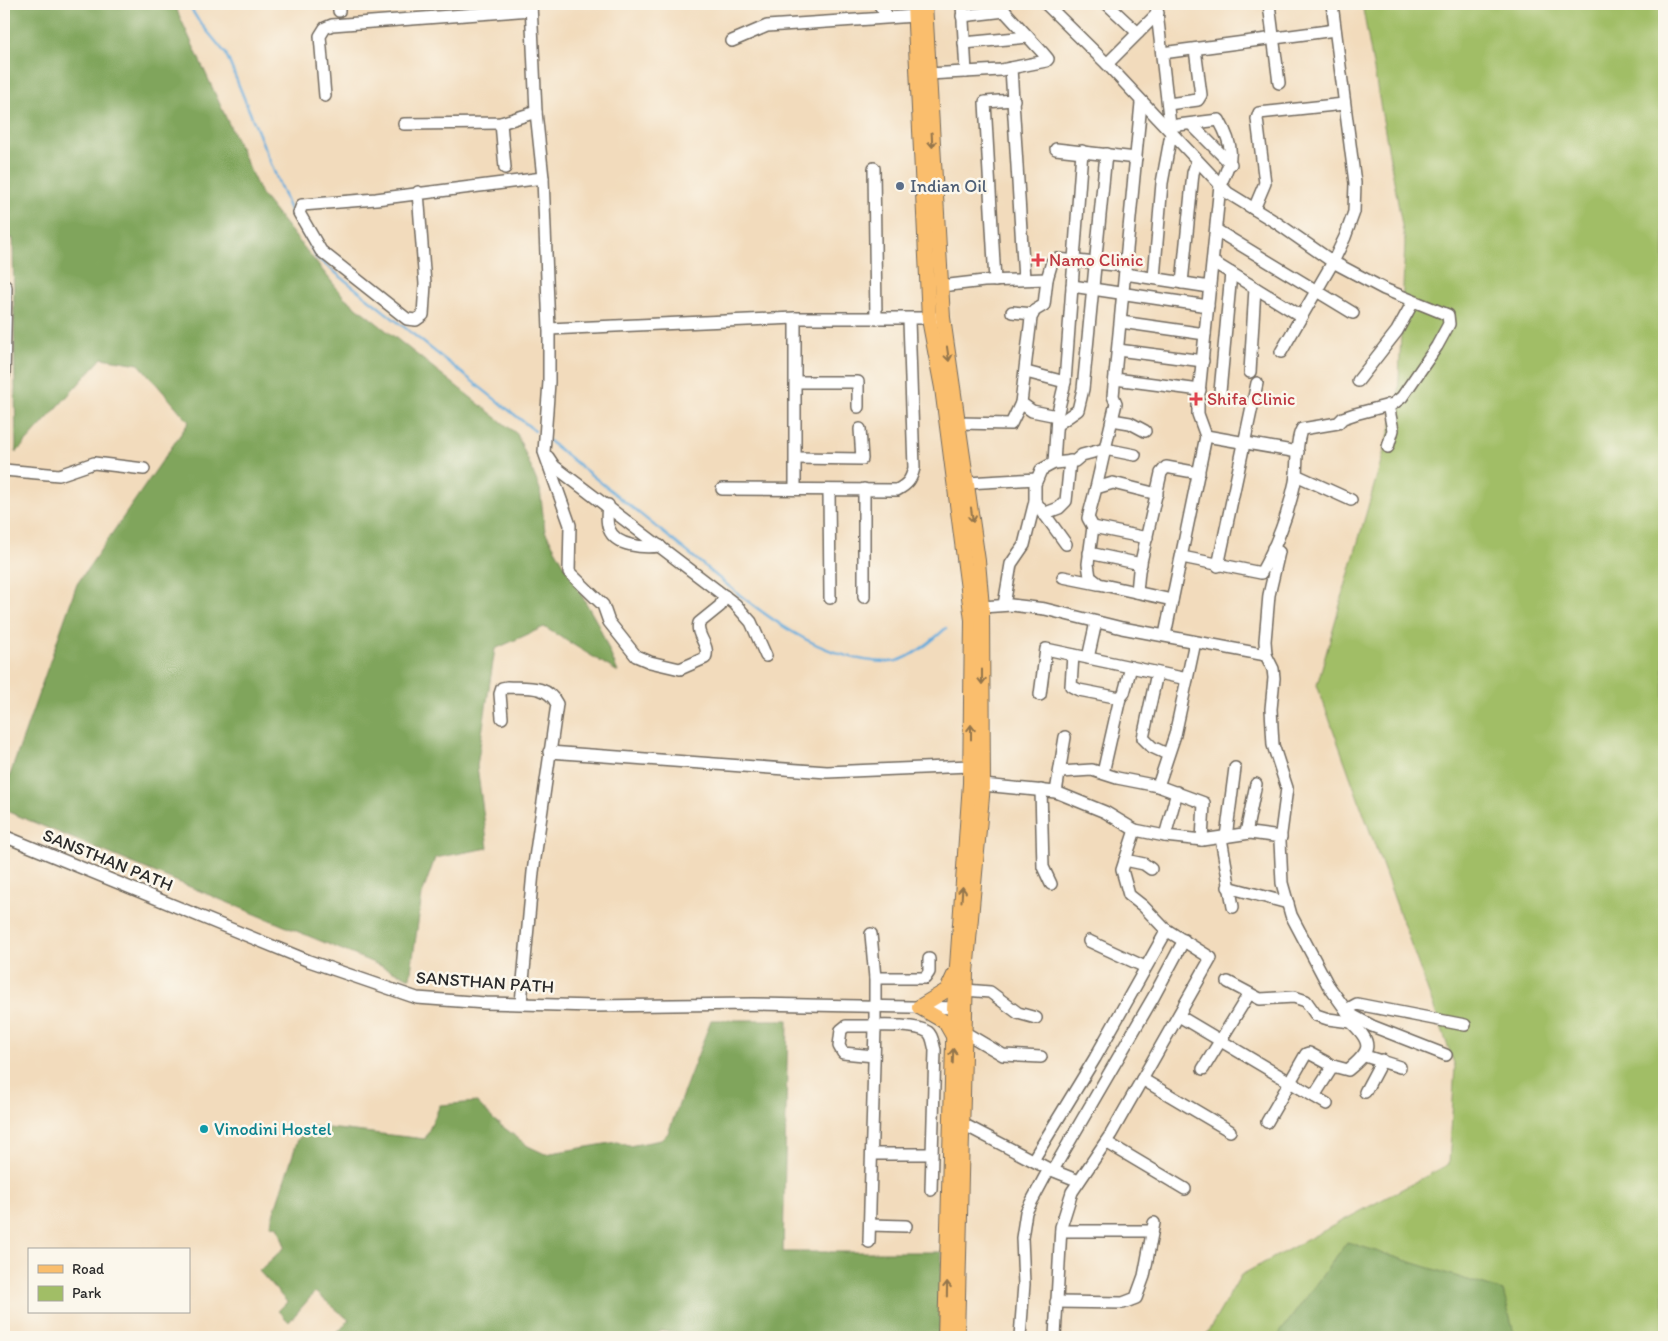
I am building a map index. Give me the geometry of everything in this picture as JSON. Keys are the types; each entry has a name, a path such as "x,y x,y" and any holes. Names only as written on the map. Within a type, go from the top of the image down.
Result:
{"main road":[{"path":"925,4 941,286 936,318 958,423 968,483 982,607 983,785 965,990 959,1008"},
{"path":"914,10 943,397 972,620 970,766 956,973 959,1008 961,1122 957,1337"},
{"path":"919,1007 947,990 956,973"},
{"path":"919,1007 940,1017 959,1034"},
{"path":"945,1337 959,1034"}],"street":[{"path":"879,4 888,17"},
{"path":"962,4 966,72"},
{"path":"1046,4 1106,64 1141,103 1170,130 1228,193 1333,262 1413,302 1448,315 1449,324 1437,346 1402,397 1388,405 1344,418 1338,423 1302,429 1298,436 1296,474 1285,517 1261,573 1182,558"},
{"path":"1106,4 1138,33"},
{"path":"1118,4 1120,18"},
{"path":"1269,4 1279,83"},
{"path":"1280,352 1333,262 1354,212 1355,183 1332,4"},
{"path":"325,96 320,36 325,28 332,25 531,7 536,112 543,178 549,329 549,382 544,452 570,525 569,572 603,606 608,622 636,656 650,662 680,669 702,660 707,654 707,648 698,630 699,623 720,606 725,596"},
{"path":"928,74 1012,68 1041,63 1048,59 1001,8 962,16"},
{"path":"1106,64 1138,33 1157,9"},
{"path":"1154,278 1162,183 1170,130 1157,9"},
{"path":"732,41 766,26 888,17 914,10"},
{"path":"1162,53 1335,30"},
{"path":"964,43 1028,36"},
{"path":"1168,104 1198,100 1201,95 1195,49"},
{"path":"1012,68 1024,279"},
{"path":"995,280 985,102 1014,100"},
{"path":"1099,584 1090,577 1089,553 1093,527 1088,518 1116,403 1113,396 1141,103"},
{"path":"1254,209 1265,183 1256,119 1258,113 1344,104"},
{"path":"404,124 500,122 536,112"},
{"path":"1165,635 1206,436 1198,414 1205,334 1220,185 1231,164 1230,139 1219,120 1191,124 1170,130"},
{"path":"500,122 505,168"},
{"path":"1191,124 1231,164"},
{"path":"1056,149 1136,158"},
{"path":"1054,462 1057,420 1064,382 1075,260 1082,151"},
{"path":"1021,403 1032,411 1057,420 1078,410 1083,389 1106,154"},
{"path":"1182,283 1192,181 1197,161"},
{"path":"874,168 876,319"},
{"path":"418,192 425,284 423,315 416,320 407,319 321,251 299,213 302,205 312,202 376,199 418,192 543,178"},
{"path":"1216,230 1353,313"},
{"path":"958,423 1011,424 1021,403 1033,314 1034,311 1044,305 1047,279 1052,262 1057,259 1096,263 1154,278 1210,287"},
{"path":"1213,262 1301,316"},
{"path":"1220,392 1231,274"},
{"path":"941,286 995,280 1047,279"},
{"path":"4,285 6,287 4,375"},
{"path":"1072,286 1093,291 1208,306"},
{"path":"1250,372 1255,288"},
{"path":"1358,381 1397,331 1413,302"},
{"path":"1012,312 1033,314"},
{"path":"549,329 795,318 909,320 936,318"},
{"path":"795,318 795,489"},
{"path":"722,489 897,490 906,485 911,479 914,468 909,320"},
{"path":"1121,322 1205,334"},
{"path":"1118,350 1203,361"},
{"path":"1026,372 1064,382"},
{"path":"1115,379 1200,390"},
{"path":"796,382 858,382 858,407"},
{"path":"1218,566 1258,383"},
{"path":"1388,405 1393,430 1388,447"},
{"path":"1112,420 1130,423 1144,431"},
{"path":"796,458 862,459 860,429"},
{"path":"1206,436 1298,452"},
{"path":"1004,605 1011,564 1024,545 1035,501 1034,484 1041,470 1054,462 1075,461 1082,454 1105,449 1135,455"},
{"path":"544,452 554,466 608,505 725,596 751,622 766,656"},
{"path":"1044,514 1059,508 1066,501 1070,461"},
{"path":"4,470 59,475 94,463 144,469"},
{"path":"1137,592 1146,538 1161,473 1166,467 1199,474"},
{"path":"1296,474 1351,500"},
{"path":"968,483 1037,479"},
{"path":"1096,488 1113,483 1157,494"},
{"path":"864,489 864,597"},
{"path":"829,490 830,598"},
{"path":"1035,501 1066,544"},
{"path":"608,505 607,520 609,530 614,537 646,548 660,546"},
{"path":"1093,527 1146,538"},
{"path":"1267,1122 1289,1081 1309,1053 1333,1066 1348,1070 1365,1056 1368,1045 1364,1034 1328,985 1291,915 1282,883 1281,837 1287,788 1273,745 1271,709 1274,669 1266,655 1265,641 1267,615 1279,552 1273,548"},
{"path":"1089,553 1141,564"},
{"path":"1063,578 1172,600"},
{"path":"982,607 1004,605 1046,609 1096,622 1266,655"},
{"path":"1088,658 1096,622"},
{"path":"1158,786 1167,754 1175,735 1195,642"},
{"path":"1040,695 1046,649 1186,679"},
{"path":"1073,654 1072,686 1079,690 1120,698"},
{"path":"1103,773 1120,698 1124,693 1131,667"},
{"path":"1157,673 1143,738 1152,747 1167,754"},
{"path":"502,718 500,694 502,688 542,690 552,694 557,704 533,872 520,1003"},
{"path":"1056,792 1065,737"},
{"path":"549,752 827,772 970,766"},
{"path":"1233,907 1228,886 1223,838 1235,768"},
{"path":"1060,772 1092,770 1158,786 1204,803 1202,840"},
{"path":"1246,833 1256,784"},
{"path":"983,785 1056,792 1105,812 1135,830 1165,836 1202,840 1246,833 1281,837"},
{"path":"1041,790 1043,867 1052,884"},
{"path":"1165,836 1178,792"},
{"path":"1055,1337 1061,1230 1072,1192 1106,1142 1211,958 1167,930 1129,894 1122,870 1135,830"},
{"name":"SANSTHAN PATH","path":"4,836 309,961 417,998 485,1004 520,1003 593,1006 752,1004 959,1008"},
{"path":"1125,860 1144,864 1151,869"},
{"path":"1228,886 1288,903"},
{"path":"1032,1160 1095,1058 1167,930"},
{"path":"869,1242 876,1027 875,978 871,934"},
{"path":"1020,1337 1024,1284 1022,1238 1026,1212 1154,996 1184,940"},
{"path":"1090,941 1146,967"},
{"path":"875,978 925,978 929,972 929,959"},
{"path":"1228,982 1260,998 1294,997 1306,1001 1316,1015 1328,1019 1350,1016 1446,1055"},
{"path":"965,990 990,992 1018,1013 1036,1018"},
{"path":"1203,1069 1219,1040 1249,994"},
{"path":"1350,1016 1357,1004 1465,1025"},
{"path":"1179,1016 1327,1104"},
{"path":"874,1056 843,1052 839,1046 841,1030 846,1026 913,1028 927,1031 931,1036 935,1050 931,1190"},
{"path":"959,1034 1003,1055 1041,1057"},
{"path":"1365,1056 1400,1067"},
{"path":"1365,1092 1382,1060"},
{"path":"1314,1096 1333,1066"},
{"path":"1142,1079 1230,1131"},
{"path":"961,1122 1032,1160 1080,1181"},
{"path":"1106,1142 1185,1189"},
{"path":"872,1154 931,1154"},
{"path":"870,1225 906,1226"},
{"path":"1056,1302 1130,1302 1140,1290 1149,1256 1153,1227 1061,1230"}],"green space":[{"path":"4,4 174,4 261,194 344,297 517,434 540,489 545,531 598,624 618,672 544,627 495,649 477,766 488,848 435,858 422,895 410,978 4,810 4,792 77,584 189,422 139,364 102,358 16,453 13,238 4,239"},
{"path":"1362,4 1664,4 1664,1337 1205,1337 1241,1275 1449,1164 1455,1066 1317,685 1398,402 1405,242"},
{"path":"711,1020 788,1020 783,1252 942,1252 940,1337 702,1337 661,1331 651,1337 334,1337 349,1320 315,1292 289,1322 278,1311 287,1302 259,1271 285,1247 278,1226 271,1225 272,1218 298,1139 311,1126 425,1139 440,1105 477,1102 494,1120 528,1146 545,1154 617,1142 629,1146 661,1140 668,1133"},
{"path":"1347,1242 1503,1291 1515,1337 1277,1337"}],"waterway":[{"path":"188,4 198,20 226,54 292,215 317,258 535,431"},
{"path":"549,441 751,603 776,622 803,638 830,650 859,659 888,662 911,655 946,628"}],"place":[{"name":"Indian Oil","path":"900,186"},
{"name":"Namo Clinic","path":"1038,260"},
{"name":"Shifa Clinic","path":"1196,399"},
{"name":"Vinodini Hostel","path":"204,1129"}]}
